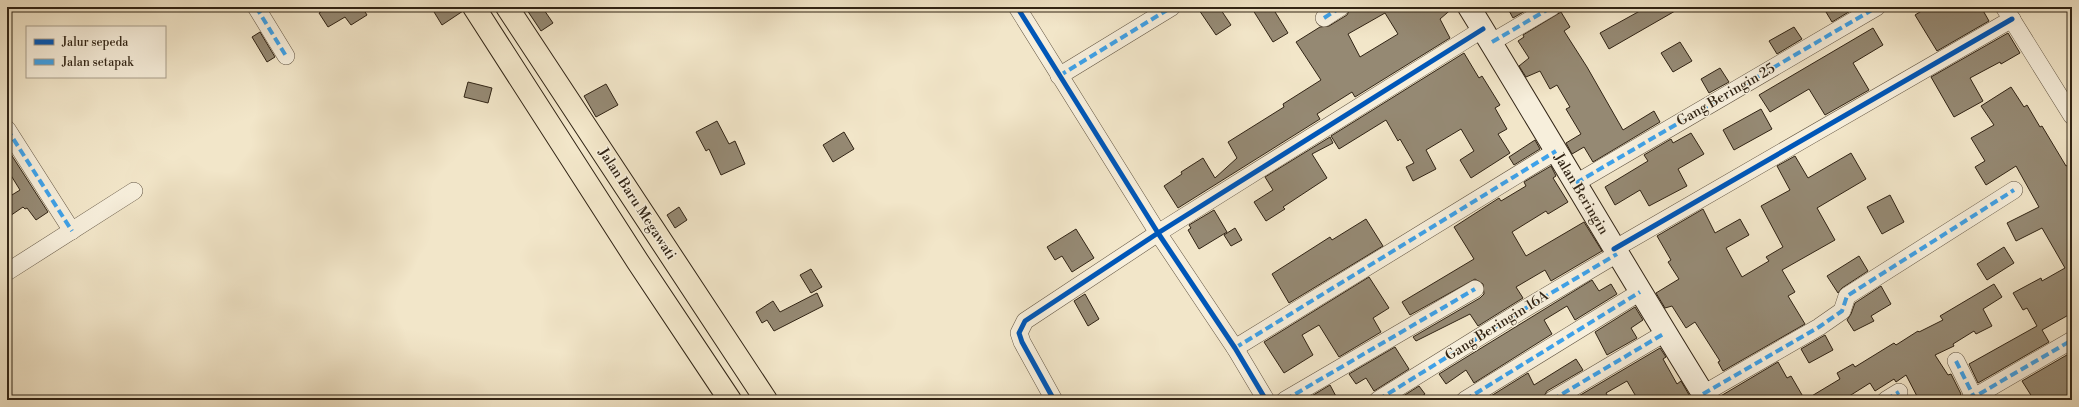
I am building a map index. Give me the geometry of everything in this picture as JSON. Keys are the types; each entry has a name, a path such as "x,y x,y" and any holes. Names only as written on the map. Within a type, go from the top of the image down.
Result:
{"highway":[{"path":"474,7 638,262 730,400"},
{"name":"Jalan Baru Megawati","path":"507,7 766,400"},
{"path":"638,262 665,247"},
{"path":"673,313 697,296"}],"street":[{"path":"256,7 286,56"},
{"path":"1017,7 1158,233 1235,348 1266,400"},
{"path":"1059,76 1172,7"},
{"path":"1324,18 1341,7"},
{"name":"Jalan Beringin","path":"1469,7 1576,183 1615,252 1705,397"},
{"path":"1054,400 1022,342 1019,333 1025,321 1158,233 1487,36 1552,7"},
{"name":"Gang Beringin 25","path":"1576,183 1877,7"},
{"path":"2008,13 2072,116"},
{"name":"Gang Beringin 16A","path":"1378,400 1615,252 2008,13"},
{"path":"7,129 72,231"},
{"path":"1235,348 1556,151"},
{"path":"1705,397 1819,327 1842,311 1847,296 2014,190"},
{"path":"7,271 134,191"},
{"path":"1285,400 1475,289"},
{"path":"1465,400 1640,292"},
{"path":"1552,400 1665,333"},
{"path":"1956,361 1971,399 2072,340"}],"building":[{"path":"329,7 362,7 367,15 351,25 345,17 328,27 319,13"},
{"path":"431,7 462,7 463,11 442,25"},
{"path":"525,7 542,7 553,23 541,31"},
{"path":"1197,7 1219,7 1231,25 1216,35"},
{"path":"1251,7 1272,7 1288,33 1273,42"},
{"path":"1351,7 1454,7 1440,19 1450,38 1355,97 1352,92 1317,114 1320,119 1178,208 1164,186 1182,174 1181,172 1203,158 1215,178 1237,158 1228,142 1284,107 1283,104 1321,80 1296,42 1320,27 1329,26 1347,15","holes":["1385,13 1398,34 1360,57 1348,34"]},
{"path":"1507,7 1532,7 1513,18"},
{"path":"1647,7 1682,7 1609,49 1600,33"},
{"path":"1823,7 1857,7 1832,22"},
{"path":"1928,7 1981,7 1989,21 1937,51 1915,15"},
{"path":"1561,12 1570,27 1564,31 1587,67 1623,130 1654,111 1660,122 1593,162 1584,147 1572,154 1566,143 1581,134 1566,109 1570,107 1557,85 1550,89 1540,71 1526,77 1519,66 1529,58 1518,41 1524,37 1523,35"},
{"path":"1794,27 1802,39 1777,54 1769,41"},
{"path":"1873,28 1883,45 1853,63 1869,90 1825,115 1809,89 1770,112 1759,95"},
{"path":"260,32 275,57 267,62 252,37"},
{"path":"2008,33 2020,53 2001,64 2000,62 1970,78 1983,101 1954,117 1931,77"},
{"path":"1680,42 1692,61 1673,72 1661,53"},
{"path":"1464,53 1479,78 1482,76 1500,105 1495,108 1507,129 1498,134 1510,153 1471,178 1460,160 1474,151 1461,129 1426,150 1436,169 1413,181 1406,167 1414,163 1400,139 1398,141 1386,120 1339,149 1331,136"},
{"path":"1720,68 1729,82 1709,93 1701,79"},
{"path":"468,82 492,88 488,103 464,97"},
{"path":"606,84 618,105 596,117 584,96"},
{"path":"2011,87 2024,107 2027,105 2040,127 2042,126 2066,166 2068,165 2072,172 2072,313 2042,330 2049,342 1978,383 1969,364 2037,326 2027,308 2023,310 2013,293 2041,278 2042,281 2065,268 2042,228 2016,241 2007,223 2039,207 2016,166 1986,185 1975,167 1985,161 1971,138 1994,125 1981,106"},
{"path":"1761,109 1772,129 1734,150 1723,130"},
{"path":"717,121 729,144 735,141 745,164 721,175 709,149 706,151 696,132"},
{"path":"844,132 854,149 833,162 823,145"},
{"path":"1691,133 1704,154 1678,169 1687,186 1649,206 1640,190 1615,205 1605,187 1648,161 1644,155 1671,139 1673,143"},
{"path":"1330,137 1333,143 1312,154 1327,178 1283,207 1285,209 1266,221 1254,202 1273,190 1265,177"},
{"path":"1535,140 1540,149 1514,165 1509,157"},
{"path":"7,148 48,212 36,220 27,208 25,209 23,207 7,218 7,198 20,190 7,169"},
{"path":"1851,153 1866,179 1817,208 1835,240 1782,270 1795,292 1788,296 1805,324 1723,371 1718,362 1720,361 1695,322 1686,328 1672,306 1665,308 1656,293 1679,279 1668,262 1671,260 1657,236 1703,209 1715,233 1740,219 1749,235 1726,248 1742,277 1769,261 1766,257 1783,247 1761,206 1790,190 1777,166 1795,156 1808,178"},
{"path":"1551,166 1556,176 1553,178 1568,202 1548,214 1546,211 1512,232 1526,256 1584,222 1602,251 1551,281 1545,270 1516,287 1523,298 1478,326 1470,314 1416,341 1413,337 1480,298 1484,294 1483,284 1475,279 1410,315 1402,302 1474,259 1454,227 1499,198 1501,201 1526,186 1524,182"},
{"path":"1890,195 1904,222 1882,234 1867,207"},
{"path":"679,207 687,220 675,228 667,215"},
{"path":"1214,210 1227,232 1199,249 1188,230 1191,228 1189,225"},
{"path":"1366,219 1383,246 1289,303 1272,274 1330,237 1332,240"},
{"path":"1235,228 1242,240 1231,246 1224,235"},
{"path":"1076,229 1094,258 1072,272 1062,256 1055,260 1047,247"},
{"path":"2004,247 2014,263 1987,280 1977,264"},
{"path":"1859,256 1868,271 1842,288 1838,293 1827,276"},
{"path":"811,269 822,287 811,293 800,275"},
{"path":"1369,277 1389,308 1373,318 1381,332 1339,357 1319,325 1302,335 1313,355 1284,373 1264,342"},
{"path":"1592,280 1599,291 1611,284 1617,294 1575,320 1567,306 1544,320 1552,334 1474,383 1466,370 1446,384 1439,374"},
{"path":"1994,284 2002,297 1983,309 1992,326 1976,334 1974,331 1953,344 1954,346 1935,355 1948,375 1951,374 1961,394 1956,400 1919,400 1906,375 1896,382 1894,379 1875,391 1870,383 1843,400 1805,400 1840,379 1837,373 1853,364 1855,367 1894,343 1896,345 1918,331 1919,332 1943,320 1940,316"},
{"path":"1881,286 1891,304 1871,316 1874,321 1854,331 1847,320 1855,303"},
{"path":"817,293 823,306 774,331 767,320 762,323 756,312 773,301 780,312"},
{"path":"1085,294 1099,319 1088,326 1074,301"},
{"path":"1635,307 1643,320 1631,328 1637,338 1607,355 1595,332"},
{"path":"1825,335 1833,350 1809,363 1801,349"},
{"path":"1395,347 1409,369 1374,391 1366,378 1356,384 1349,374"},
{"path":"1660,348 1666,357 1663,359 1677,384 1681,381 1692,400 1638,400 1627,381 1606,393 1610,400 1572,400"},
{"path":"2072,352 2072,392 2059,400 2034,400 2022,381"},
{"path":"1576,359 1583,370 1547,391 1542,400 1493,400 1491,396 1528,373 1534,385"},
{"path":"1778,362 1787,378 1791,376 1805,400 1719,400 1719,397"},
{"path":"1330,385 1338,400 1305,400"},
{"path":"1419,386 1425,394 1416,400 1397,400"}],"marked path":[{"path":"256,7 286,56"},
{"path":"1059,76 1172,7"},
{"path":"1324,18 1341,7"},
{"path":"1492,42 1552,7"},
{"path":"1576,183 1877,7"},
{"path":"7,129 72,231"},
{"path":"1235,348 1556,151"},
{"path":"1703,394 1819,327 1842,311 1847,296 2014,190"},
{"path":"1378,400 1526,308 1617,254"},
{"path":"1285,400 1475,289"},
{"path":"1465,400 1640,292"},
{"path":"1552,400 1665,333"},
{"path":"1969,400 2072,340"},
{"path":"1956,361 1974,397"},
{"path":"1886,400 1899,392"}],"cycle path":[{"path":"1017,7 1158,233 1235,348 1266,400"},
{"path":"1614,249 2012,19"},
{"path":"1054,400 1022,342 1019,333 1025,321 1158,233 1483,29"}]}
